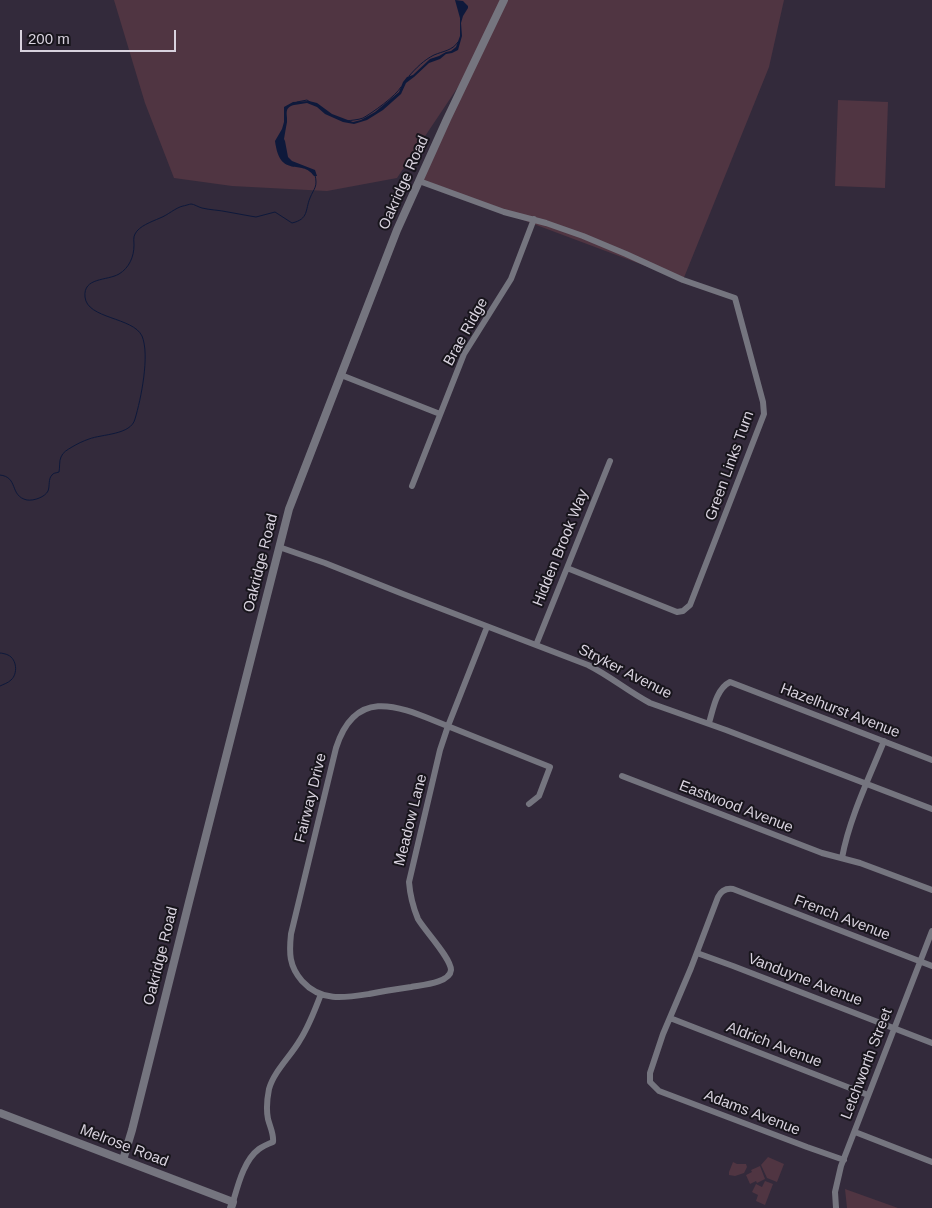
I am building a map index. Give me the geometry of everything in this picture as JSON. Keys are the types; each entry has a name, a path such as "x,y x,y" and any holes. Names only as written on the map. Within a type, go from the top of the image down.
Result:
{"street":[{"name":"Oakridge Road","path":"123,1160 278,547 292,501 397,230 504,0"},
{"name":"Green Links Turn","path":"419,181 504,212 558,226 683,280 735,298 763,402 764,414 690,605 683,611 677,612 567,568"},
{"name":"Brae Ridge","path":"412,486 464,354 511,279 534,220"},
{"path":"341,375 440,414"},
{"name":"Hidden Brook Way","path":"536,645 610,460"},
{"name":"Stryker Avenue","path":"278,547 325,563 598,670 650,703 932,809"},
{"name":"Meadow Lane","path":"411,987 446,979 451,970 446,959 419,920 412,900 409,882 440,750 486,627"},
{"name":"Hazelhurst Avenue","path":"709,724 719,694 722,688 730,682 932,760"},
{"name":"Fairway Drive","path":"411,987 335,998 312,990 298,976 291,961 289,950 291,934 336,748 342,732 358,713 367,708 395,706 408,710 550,767 539,796 529,804"},
{"path":"884,741 847,837 842,858 932,890"},
{"name":"Eastwood Avenue","path":"622,776 814,850 842,858"},
{"name":"French Avenue","path":"697,953 720,893 730,888 932,966"},
{"name":"Letchworth Street","path":"836,1208 836,1186 844,1160 932,931"},
{"path":"670,1018 697,953"},
{"name":"Vanduyne Avenue","path":"697,953 932,1042"},
{"path":"232,1205 247,1164 252,1156 274,1139 267,1111 269,1089 301,1039 321,994"},
{"name":"Adams Avenue","path":"670,1018 650,1073 650,1082 653,1086 675,1097 844,1160"},
{"name":"Aldrich Avenue","path":"670,1018 868,1095"},
{"name":"Melrose Road","path":"0,1113 123,1160 232,1205"},
{"path":"854,1132 932,1162"}],"shaded area":[{"path":"114,0 784,0 769,67 683,280 419,181 462,81 397,178 327,191 232,186 174,178 145,103"},
{"path":"838,100 888,102 885,188 835,186"},
{"path":"768,1157 784,1164 777,1182 767,1178 761,1165"},
{"path":"733,1162 746,1164 747,1167 744,1173 735,1176 729,1175"},
{"path":"760,1166 765,1179 750,1184 746,1175 752,1172 751,1170"},
{"path":"765,1181 773,1184 765,1205 756,1201 758,1195 752,1192 756,1184 762,1187"},
{"path":"845,1189 898,1208 847,1208"}],"water":[{"path":"455,0 463,1 468,6 461,23 462,36 458,50 429,63 406,83 401,94 383,110 367,120 354,124 343,122 307,103 291,106 287,110 284,139 288,157 292,161 315,170 317,176 314,176 304,168 286,164 282,160 275,141 284,122 284,107 293,102 309,101 317,103 332,114 353,122 375,112 399,92 407,77 413,75 430,59 451,51 456,47 460,36 460,18"}],"waterway":[{"path":"409,76 427,59 450,49 458,42"},
{"path":"347,121 367,116 401,87"},
{"path":"297,102 307,100 310,102"},
{"path":"0,475 10,479 21,498 27,500 39,498 48,491 52,474 59,472 60,459 65,451 95,437 122,431 128,428 135,419 144,377 145,354 142,336 130,325 93,310 85,297 85,291 92,283 119,274 126,269 132,258 134,237 139,229 177,208 191,204 205,209 256,217 275,212 292,223 301,219 306,214 316,185 315,175"},
{"path":"0,653 11,657 16,667 15,674 9,682 0,686"}]}
